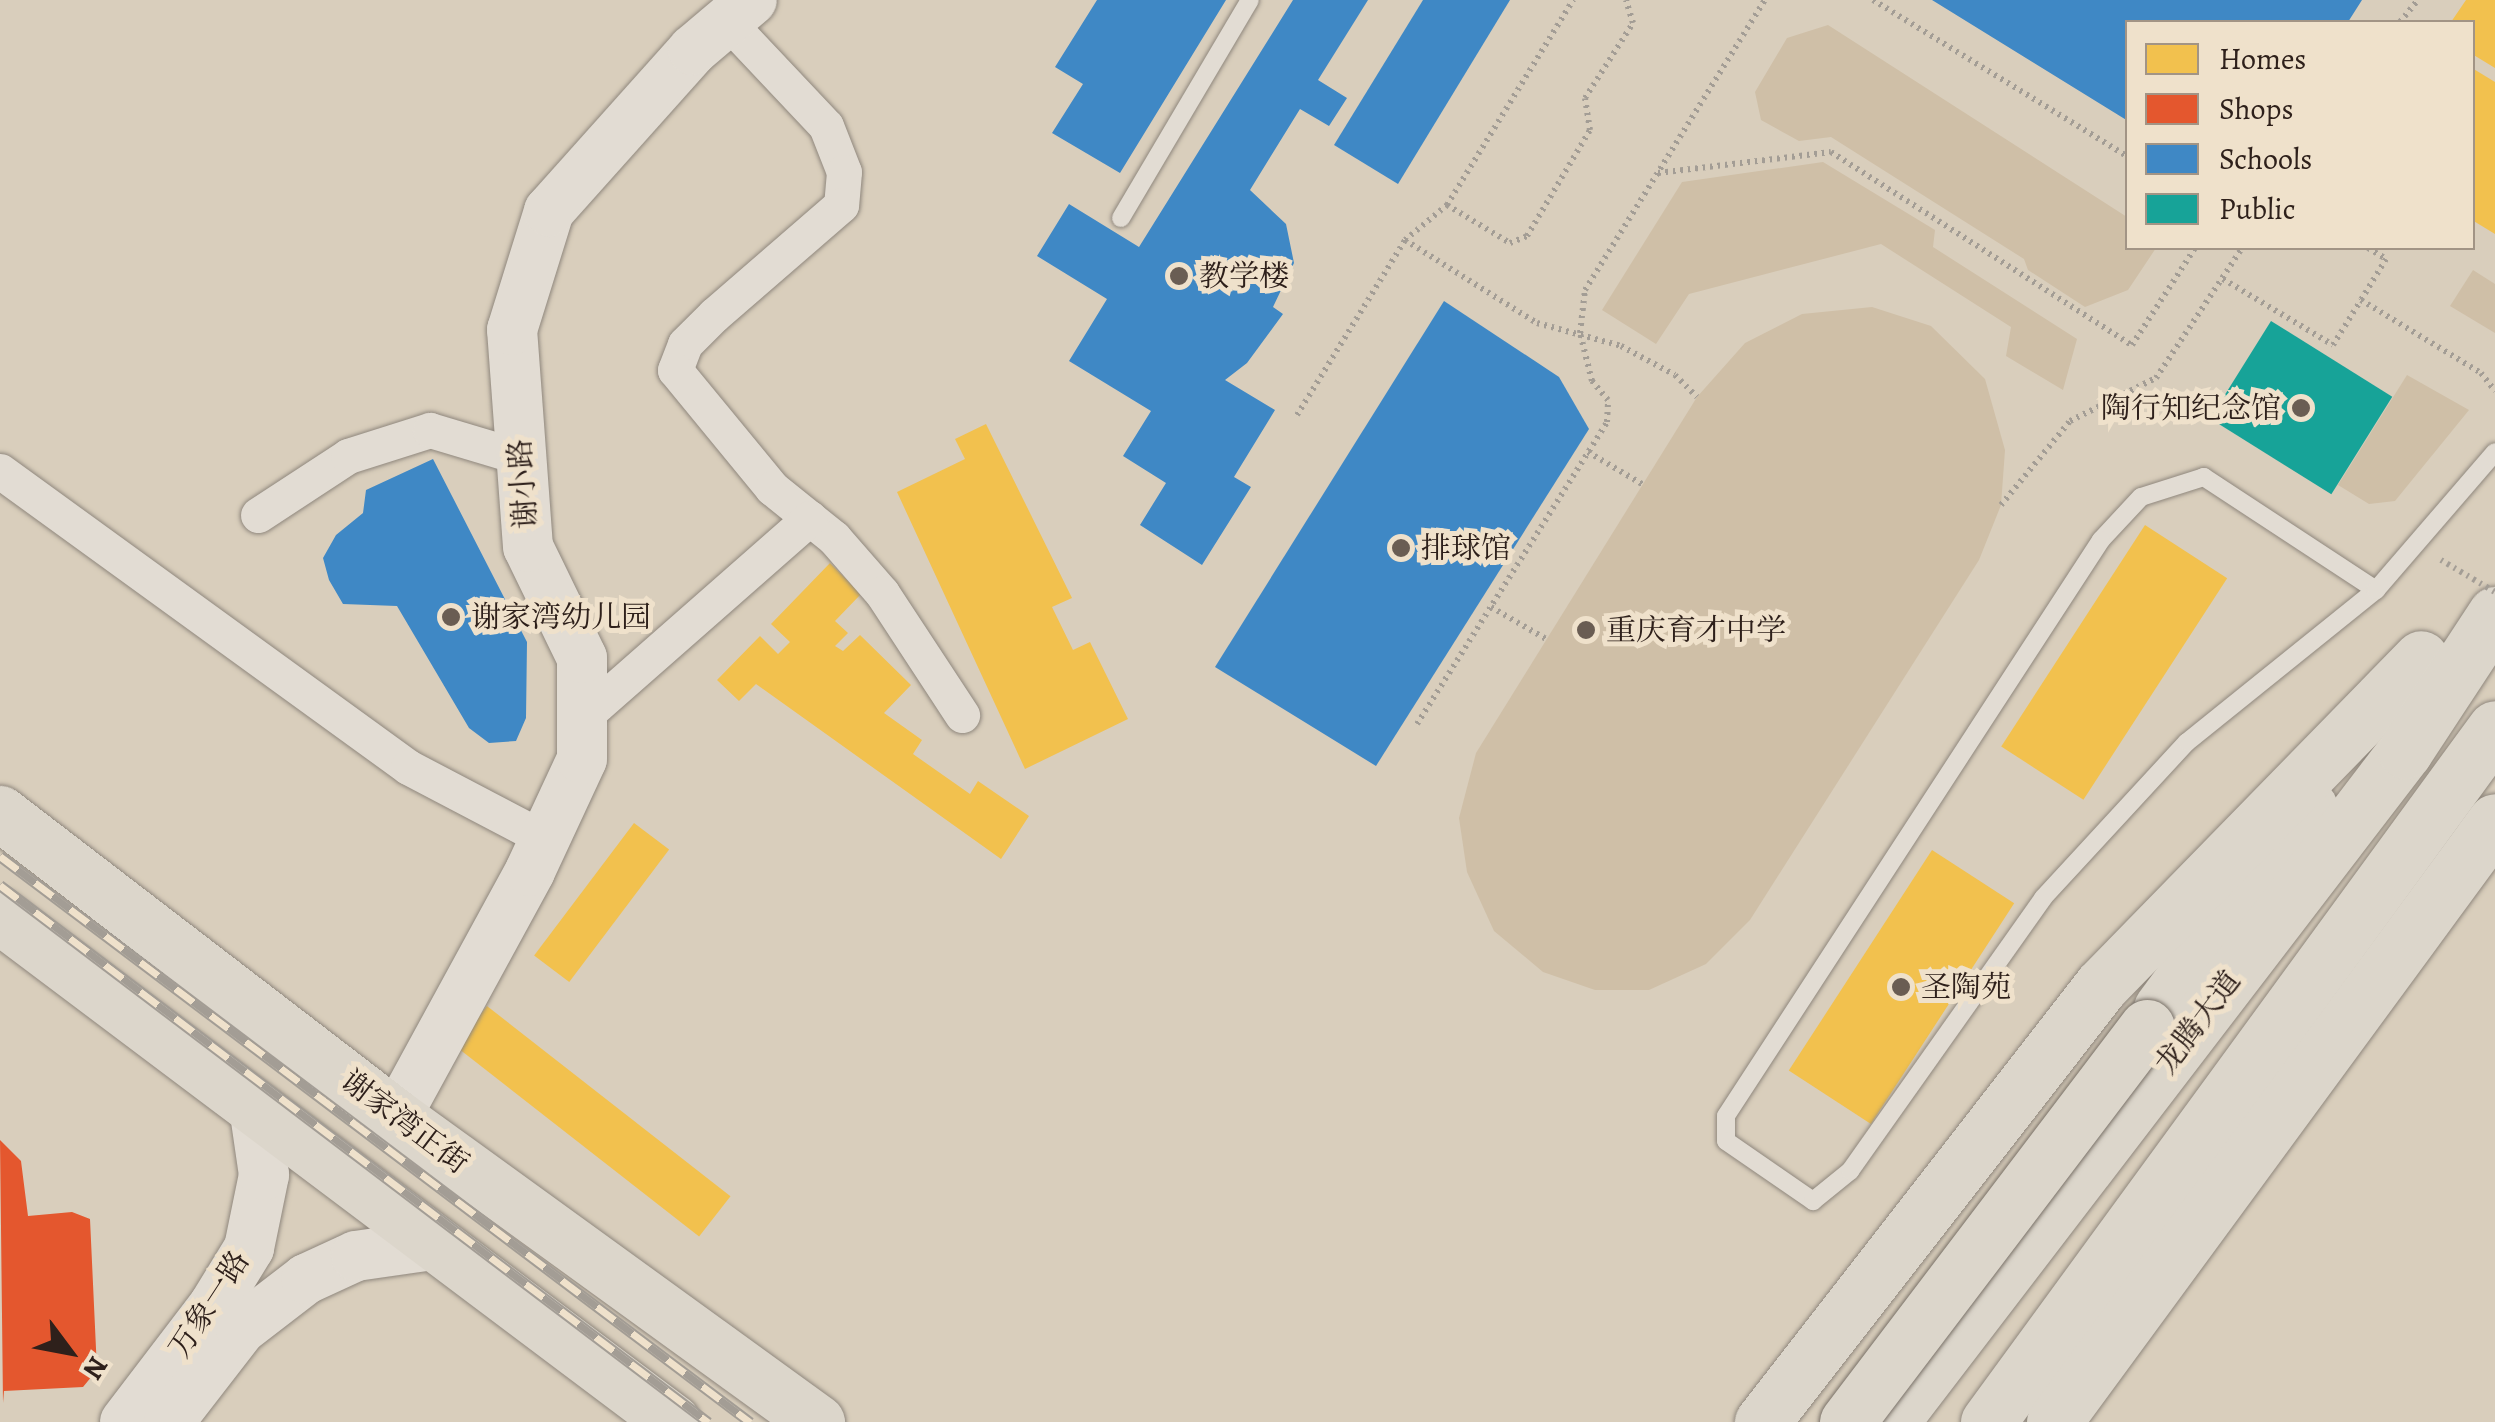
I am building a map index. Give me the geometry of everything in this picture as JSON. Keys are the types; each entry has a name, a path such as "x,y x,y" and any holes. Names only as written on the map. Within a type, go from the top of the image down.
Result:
{"main road":[{"path":"1762,1422 2101,986 2495,581"},
{"name":"龙腾大道","path":"1890,1422 2405,752 2495,614"},
{"path":"1846,1422 2147,1027 2420,658"},
{"path":"1988,1422 2495,728"},
{"name":"谢家湾正街","path":"0,814 396,1117 816,1422"},
{"path":"2054,1422 2495,821"},
{"path":"2095,1422 2478,896 2495,864"},
{"path":"0,916 255,1112 673,1422"}],"street":[{"name":"谢小路","path":"396,1117 544,840 582,758 582,658 528,547 512,330 549,211 739,10"},
{"path":"739,10 826,126 844,172 841,205 714,315 685,344 675,370 772,488 810,518 882,593 962,715"},
{"path":"258,515 348,456 430,430 520,457"},
{"path":"0,472 408,767 544,840"},
{"path":"582,718 810,518"},
{"name":"万象一路","path":"125,1422 214,1305 249,1248 264,1175 255,1112"},
{"name":"万象一路","path":"170,1422 241,1328 306,1280 356,1256 432,1245"}],"lane":[{"path":"1122,218 1250,0"},
{"path":"2376,590 2204,478 2141,497 2100,540 1726,1116 1726,1141 1813,1201 1850,1171 2043,898 2187,742 2376,590 2495,452"}],"path":[{"path":"1297,414 1406,240 1447,205 1573,0"},
{"path":"1447,205 1510,243 1527,236 1590,130 1586,98 1633,23 1626,0"},
{"path":"1417,724 1607,422 1608,400 1592,381 1580,334 1584,290 1765,0"},
{"path":"1872,0 2125,155"},
{"path":"2402,20 2418,0"},
{"path":"1658,173 1831,152 2132,345 2194,250"},
{"path":"1406,240 1537,323 1580,334 1676,376 1697,397"},
{"path":"2001,505 2070,421 2156,378 2241,250"},
{"path":"2223,279 2333,345 2386,259 2371,250"},
{"path":"2361,300 2481,373 2495,391"},
{"path":"1588,452 1642,484"},
{"path":"2441,560 2495,592"},
{"path":"1491,607 1546,639"}],"shaded area":[{"path":"1828,25 2125,216 2125,250 2155,250 2128,290 2085,307 2028,270 2024,259 1831,137 1799,141 1761,120 1755,92 1787,38"},
{"path":"1823,162 1935,230 1933,247 2077,339 2063,390 2006,356 2011,327 1881,244 1689,294 1656,344 1602,310 1682,182"},
{"path":"2473,270 2495,284 2495,333 2450,306"},
{"path":"1872,307 1931,326 1985,379 2005,450 2001,505 1979,560 1750,920 1706,964 1649,990 1595,990 1543,972 1494,931 1467,872 1459,818 1476,753 1697,397 1745,343 1802,314"},
{"path":"2407,375 2469,410 2395,501 2369,504 2338,485"}],"building: Homes":[{"path":"2466,0 2495,0 2495,68 2475,56 2475,20 2452,20"},
{"path":"2475,70 2495,82 2495,234 2475,222"},
{"path":"986,424 1072,598 1052,607 1073,650 1090,642 1128,719 1025,769 897,492 965,459 955,439"},
{"path":"2145,525 2227,578 2083,800 2001,746"},
{"path":"830,563 861,594 835,621 848,633 835,646 843,651 860,635 911,685 884,713 922,740 913,754 970,794 978,781 1029,816 1001,859 756,684 739,701 717,680 760,636 778,654 790,642 771,624"},
{"path":"634,823 669,849 569,982 534,956"},
{"name":"圣陶苑","path":"1932,850 2014,903 1871,1124 1789,1071"},
{"path":"487,1006 730,1196 699,1236 456,1046"}],"building: Shops":[{"path":"0,1140 21,1161 28,1216 72,1212 90,1219 97,1370 83,1387 4,1391 3,1403"}],"building: Schools":[{"path":"1097,0 1226,0 1120,173 1052,133 1083,84 1055,67"},
{"name":"教学楼","path":"1293,0 1368,0 1318,80 1347,98 1329,126 1300,109 1250,190 1286,224 1294,263 1273,307 1283,314 1247,363 1225,380 1275,410 1234,477 1251,487 1202,565 1140,525 1166,483 1123,456 1151,411 1069,361 1107,299 1037,256 1069,204 1139,247"},
{"path":"1423,0 1510,0 1398,184 1334,145"},
{"path":"1932,0 2362,0 2349,20 2125,20 2125,119"},
{"name":"排球馆","path":"1444,301 1559,377 1589,429 1376,766 1215,667"},
{"path":"433,459 527,642 526,718 516,741 489,743 469,728 397,606 343,604 329,580 323,558 336,535 363,513 366,490"}],"building: Public":[{"name":"陶行知纪念馆","path":"2271,321 2392,397 2331,494 2210,419"}],"railway":[{"path":"0,856 750,1422"},
{"path":"0,885 708,1422"}],"place":[{"name":"教学楼","path":"1179,276"},
{"name":"陶行知纪念馆","path":"2301,408"},
{"name":"排球馆","path":"1401,548"},
{"name":"谢家湾幼儿园","path":"451,617"},
{"name":"重庆育才中学","path":"1586,630"},
{"name":"圣陶苑","path":"1901,987"}]}
